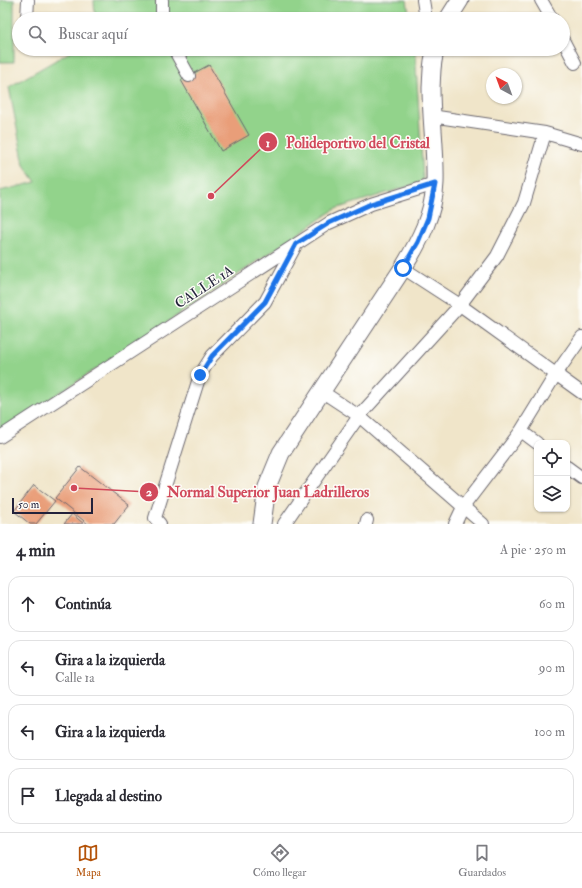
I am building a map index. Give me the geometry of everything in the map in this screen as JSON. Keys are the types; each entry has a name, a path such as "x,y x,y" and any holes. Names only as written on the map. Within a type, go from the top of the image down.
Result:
{"main road":[{"path":"452,12 460,0"},
{"path":"262,524 267,487 281,452 403,268 418,242 428,218 435,184 431,116 433,56"}],"street":[{"path":"27,12 28,0"},
{"path":"162,0 162,12"},
{"path":"422,0 425,12"},
{"path":"541,0 548,12"},
{"path":"570,53 575,63"},
{"path":"178,56 189,76"},
{"path":"431,116 545,133 582,144"},
{"path":"284,524 359,416 460,305 497,256 524,203 545,133"},
{"name":"CALLE 1A","path":"0,437 329,223 371,204 435,184"},
{"path":"160,524 155,518 200,375 212,356 265,302 296,244"},
{"path":"403,268 460,305 582,393"},
{"path":"455,524 463,507 521,431 556,374 582,337"},
{"path":"321,391 359,416 483,524"},
{"path":"521,431 534,441"},
{"path":"570,468 582,478"}],"green space":[{"path":"0,0 14,0 14,12 12,12 12,56 14,56 14,62 0,62"},
{"path":"94,0 407,0 409,12 95,12"},
{"path":"63,56 415,56 423,179 419,183 335,209 135,344 0,431 0,191 36,182 24,165 9,87"}],"building":[{"path":"209,65 249,135 221,151 181,80"},
{"path":"80,467 129,505 114,524 88,524 55,498"},
{"path":"34,485 55,501 36,524 30,524 14,511"},
{"path":"72,514 84,524 64,524"}],"place":[{"name":"Polideportivo del Cristal","path":"211,196"},
{"name":"Normal Superior Juan Ladrilleros","path":"74,488"}],"route":[{"path":"200,375 212,356 265,302 296,244 329,223 371,204 435,184 428,218 418,242 403,268"}]}
